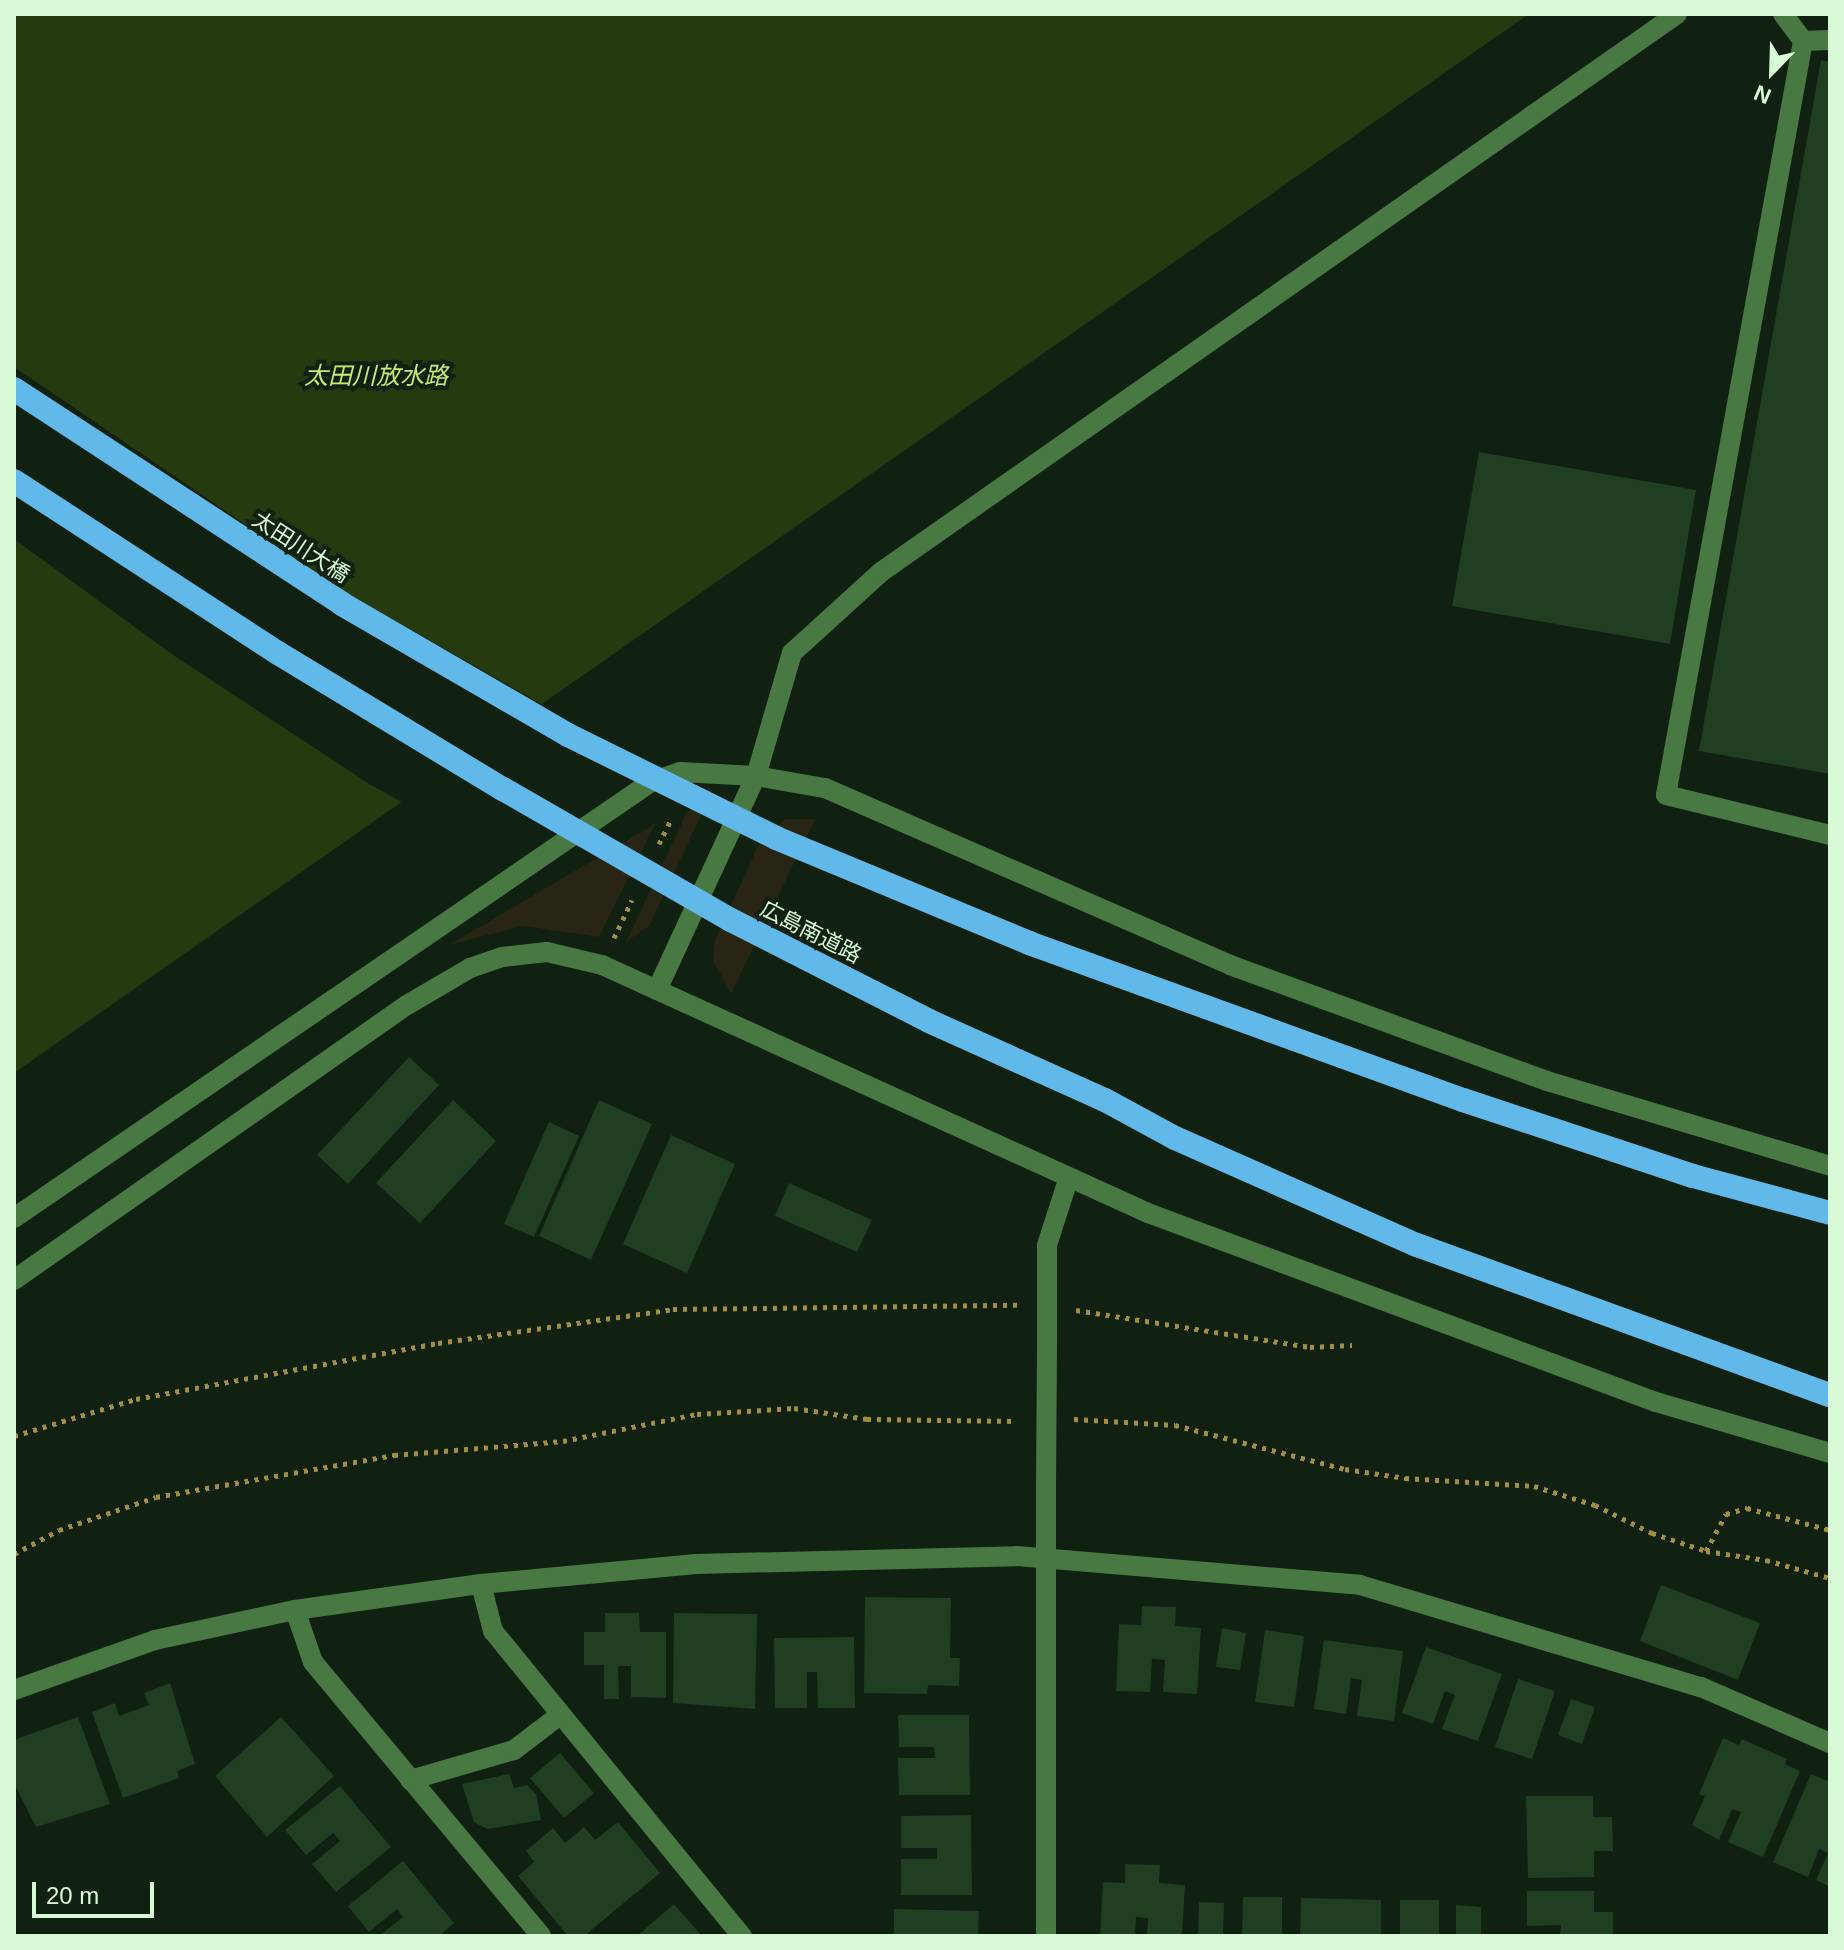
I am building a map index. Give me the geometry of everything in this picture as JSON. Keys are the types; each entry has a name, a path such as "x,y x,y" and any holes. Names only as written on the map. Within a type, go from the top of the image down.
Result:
{"highway":[{"name":"太田川大橋","path":"14,389 342,604 568,735 776,838 1029,943 1463,1100 1693,1176 1830,1213"},
{"name":"広島南道路","path":"14,481 278,653 503,789 731,920 929,1021 1105,1100 1175,1138 1417,1245 1830,1395"}],"street":[{"path":"657,990 756,776 792,653 881,572 1677,14"},
{"path":"1783,14 1803,41 1666,795 1830,835"},
{"path":"1803,41 1830,40"},
{"path":"14,1218 651,782 680,772 756,776 825,788 1230,965 1547,1081 1830,1166"},
{"path":"14,1280 394,1014 470,968 502,957 547,952 602,965 1068,1180 1656,1402 1830,1453"},
{"path":"1046,1936 1047,1245 1068,1180"},
{"path":"14,1690 155,1640 295,1610 481,1584 696,1564 1047,1557 1360,1585 1701,1687 1830,1743"},
{"path":"481,1584 493,1631 742,1936"},
{"path":"295,1610 313,1662 541,1936"},
{"path":"410,1780 514,1750 560,1715"}],"path":[{"path":"14,1436 136,1399 438,1343 673,1309 939,1302 1047,1306 1310,1347 1352,1345"},
{"path":"14,1554 59,1530 156,1497 394,1455 563,1441 697,1414 794,1408 867,1419 1023,1421"},
{"path":"1069,1420 1175,1425 1345,1469 1405,1478 1534,1486 1595,1505 1652,1533 1706,1551 1766,1560 1830,1578"},
{"path":"1706,1551 1726,1514 1747,1508 1830,1530"}],"shaded area":[{"path":"708,801 649,926 626,942 687,812"},
{"path":"785,819 815,819 731,994 713,960 715,940 758,846"},
{"path":"655,824 599,937 523,926 449,945"}],"water":[{"name":"太田川放水路","path":"14,14 1529,14 14,1073"}],"pier":[{"path":"14,367 345,592 545,706 405,804 371,785 176,657 14,539"}],"building":[{"path":"1821,60 1830,62 1830,774 1699,751"},
{"path":"1479,452 1696,490 1670,644 1452,606"},
{"path":"409,1057 439,1085 348,1184 317,1155"},
{"path":"453,1100 496,1141 420,1223 376,1183"},
{"path":"599,1100 652,1124 591,1260 539,1236"},
{"path":"549,1122 579,1136 534,1237 504,1224"},
{"path":"671,1135 735,1164 687,1273 623,1244"},
{"path":"789,1183 872,1220 857,1252 775,1216"},
{"path":"1661,1585 1760,1623 1738,1680 1640,1641"},
{"path":"865,1597 951,1598 950,1658 960,1658 959,1686 928,1685 927,1694 864,1693"},
{"path":"1142,1606 1176,1607 1175,1626 1201,1628 1197,1694 1163,1692 1165,1660 1152,1659 1150,1692 1116,1691 1119,1624 1141,1625"},
{"path":"605,1613 639,1613 640,1632 666,1632 666,1698 631,1697 631,1666 618,1666 619,1699 604,1699 604,1665 584,1665 584,1632 605,1632"},
{"path":"674,1613 757,1614 755,1709 673,1703"},
{"path":"1222,1628 1246,1633 1240,1670 1216,1667"},
{"path":"1265,1630 1304,1636 1294,1707 1255,1702"},
{"path":"854,1637 855,1708 818,1708 817,1672 807,1672 807,1708 775,1708 774,1638"},
{"path":"1324,1640 1403,1651 1394,1721 1357,1716 1362,1680 1351,1678 1346,1714 1314,1709"},
{"path":"1426,1647 1502,1674 1478,1741 1442,1729 1455,1695 1445,1691 1433,1724 1402,1713"},
{"path":"1518,1679 1555,1691 1532,1759 1495,1747"},
{"path":"170,1683 195,1764 177,1771 179,1778 123,1798 92,1712 115,1703 119,1716 149,1705 144,1693"},
{"path":"1571,1699 1595,1707 1582,1744 1558,1735"},
{"path":"898,1715 969,1715 970,1795 899,1795 898,1758 935,1758 934,1747 899,1747"},
{"path":"78,1717 110,1804 36,1827 14,1783 14,1740"},
{"path":"281,1717 334,1776 267,1837 215,1776"},
{"path":"1723,1738 1739,1745 1742,1739 1787,1759 1785,1764 1800,1771 1763,1857 1728,1842 1741,1812 1732,1809 1719,1840 1692,1825 1705,1796 1699,1794"},
{"path":"560,1753 594,1793 564,1818 530,1778"},
{"path":"509,1774 514,1788 527,1785 536,1794 541,1820 487,1829 474,1822 462,1784"},
{"path":"1811,1774 1827,1781 1830,1774 1830,1887 1816,1880 1828,1853 1819,1849 1808,1877 1773,1862"},
{"path":"340,1786 391,1847 336,1892 312,1864 340,1841 333,1833 306,1855 285,1830"},
{"path":"1526,1796 1593,1796 1593,1817 1612,1817 1613,1851 1594,1851 1594,1877 1528,1878"},
{"path":"971,1815 972,1895 901,1895 901,1859 937,1859 937,1848 901,1848 901,1816"},
{"path":"618,1822 660,1873 584,1936 568,1936 518,1876 534,1862 526,1851 553,1828 565,1843 584,1827 595,1840"},
{"path":"403,1861 454,1923 439,1936 379,1936 403,1917 397,1909 369,1932 348,1906"},
{"path":"1125,1864 1160,1865 1159,1883 1185,1885 1182,1936 1147,1936 1148,1918 1136,1917 1135,1936 1100,1936 1103,1882 1125,1883"},
{"path":"1527,1891 1594,1891 1594,1912 1613,1912 1613,1936 1560,1936 1561,1925 1527,1926"},
{"path":"1243,1897 1282,1897 1282,1936 1242,1936"},
{"path":"1301,1898 1381,1900 1381,1936 1300,1936"},
{"path":"1400,1900 1439,1900 1439,1936 1400,1936"},
{"path":"1199,1902 1224,1903 1223,1936 1198,1936"},
{"path":"674,1904 702,1936 637,1936"},
{"path":"1456,1905 1481,1907 1481,1936 1456,1936"},
{"path":"894,1909 979,1911 978,1936 894,1936"}]}
